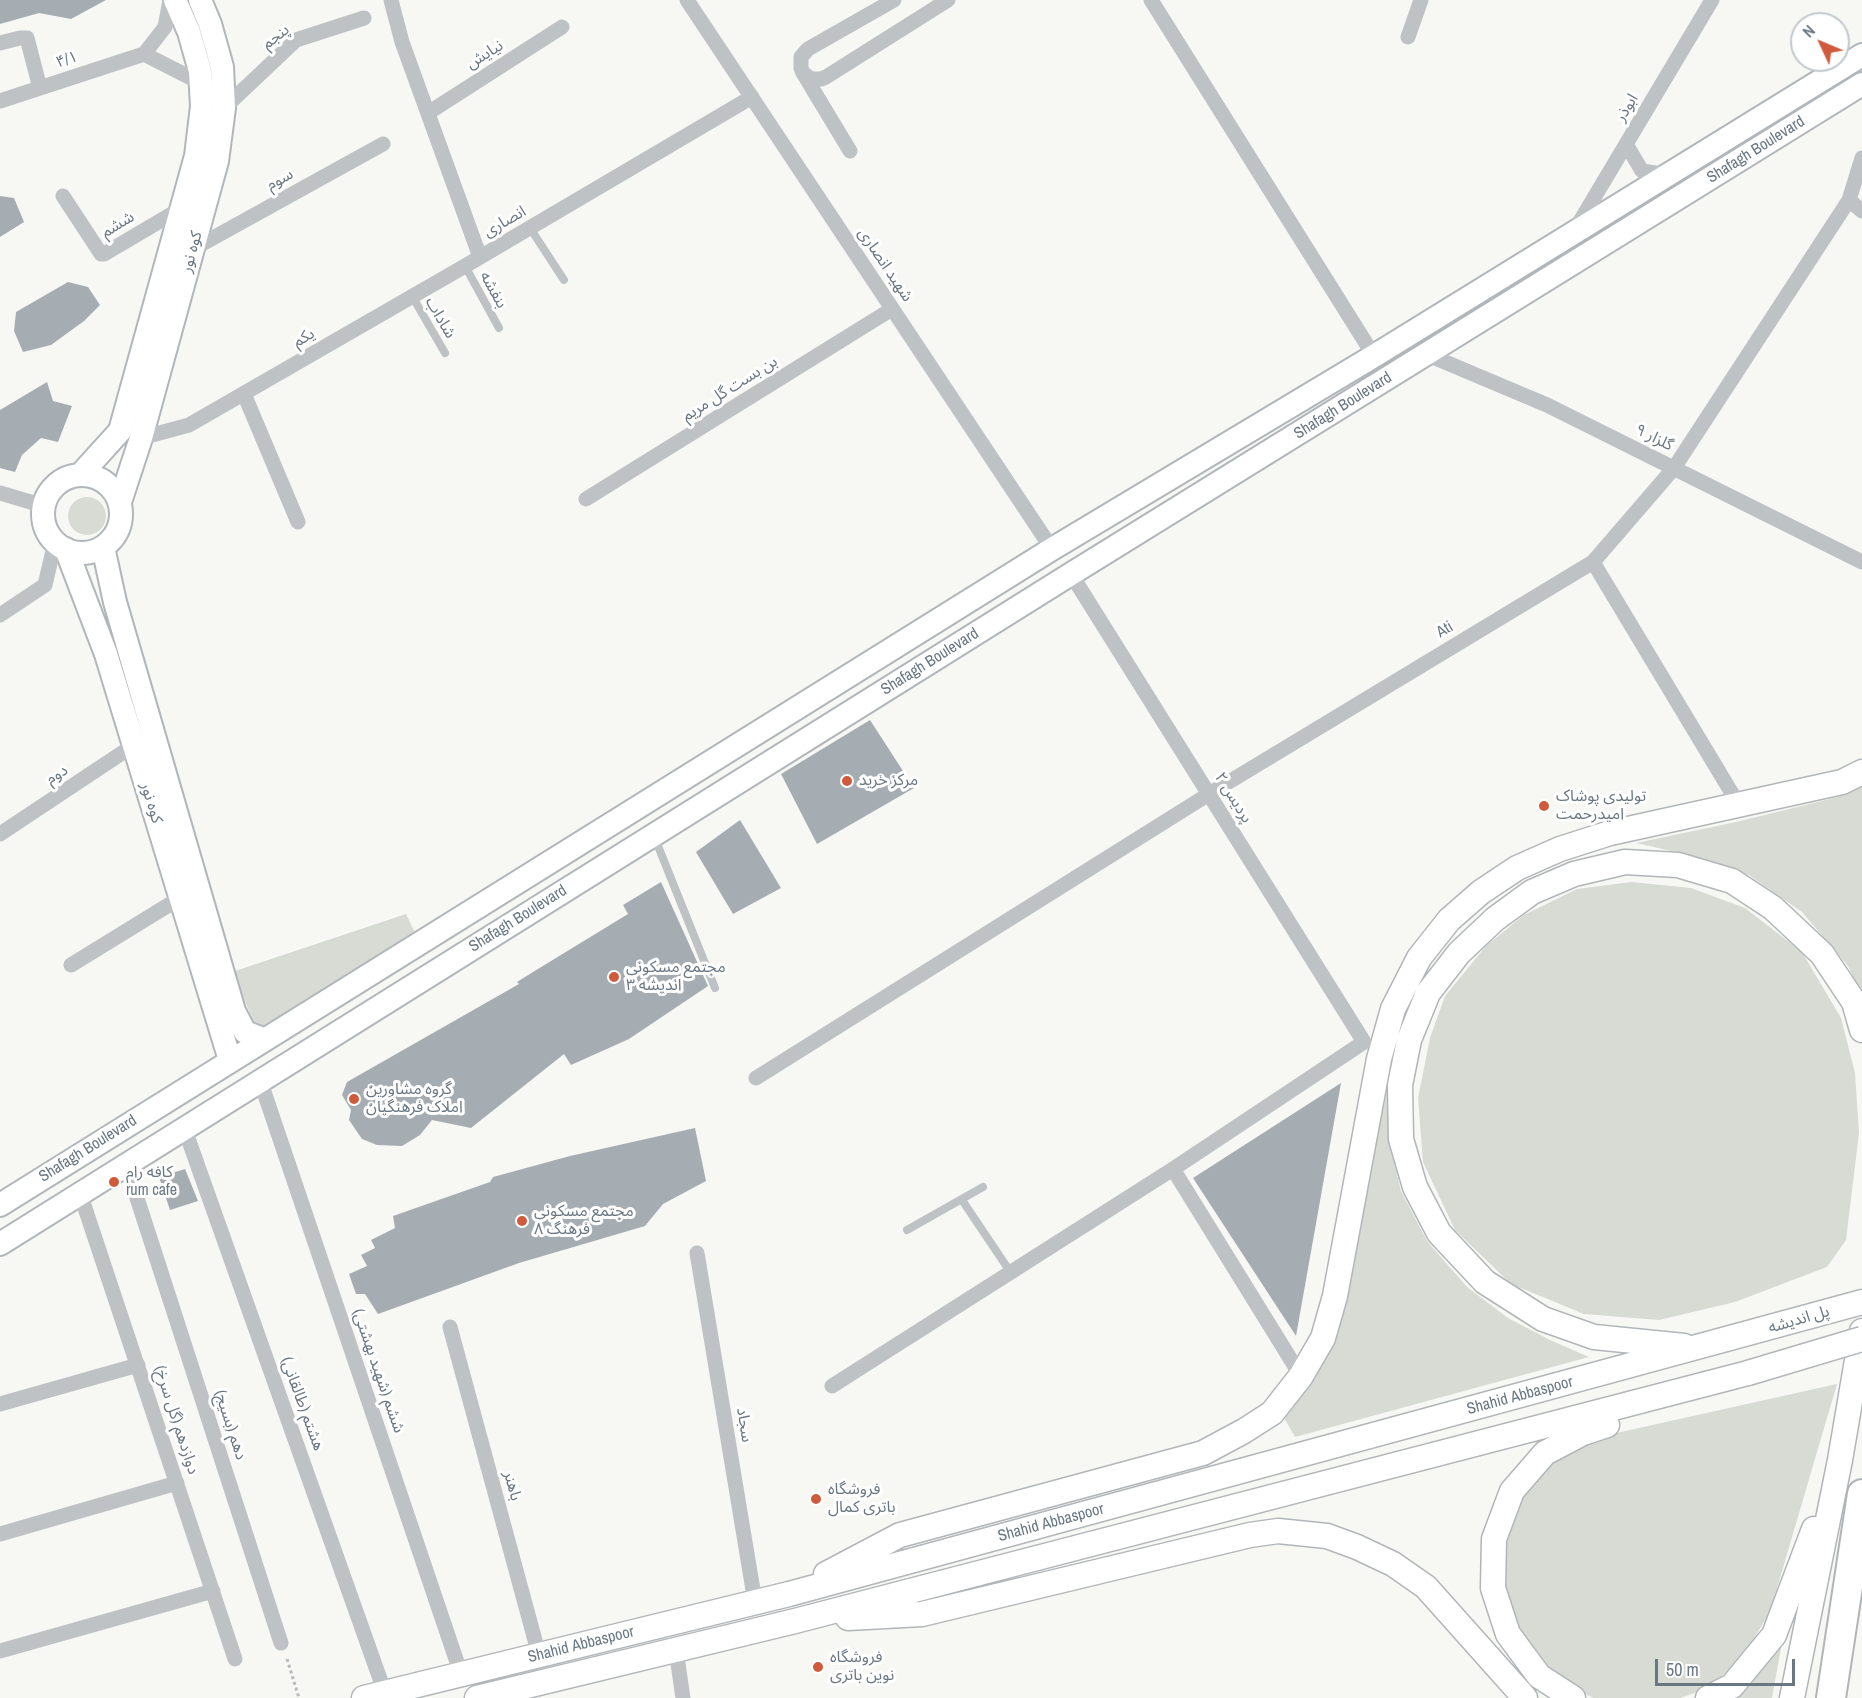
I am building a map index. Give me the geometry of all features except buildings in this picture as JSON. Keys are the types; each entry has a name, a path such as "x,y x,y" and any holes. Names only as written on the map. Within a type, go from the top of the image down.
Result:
{"highway":[{"path":"1831,1698 1862,1494"}],"main road":[{"name":"کوه نور","path":"81,474 120,431 196,156 202,106 200,71 189,32 175,0"},
{"name":"کوه نور","path":"120,502 141,438 218,161 224,108 222,67 210,24 200,0"},
{"name":"Shafagh Boulevard","path":"0,1205 1052,549 1374,356 1862,55"},
{"name":"Shafagh Boulevard","path":"0,1244 1071,574 1862,84"},
{"path":"81,474 94,476 114,491 120,502 122,515 113,538 103,547 91,552 78,553 60,546 47,532 43,519 44,506 49,493 68,477 81,474"},
{"name":"کوه نور","path":"60,546 106,654 180,898 232,1032"},
{"name":"کوه نور","path":"103,547 116,602 234,1011 230,1060"},
{"path":"789,1594 900,1535 1203,1453 1272,1413 1301,1376 1323,1338 1335,1296 1379,1059 1393,1009 1419,958 1449,920 1481,892 1517,868 1560,849 1610,833 1842,782 1862,772"},
{"path":"1698,1348 1594,1337 1543,1319 1485,1282 1439,1233 1415,1187 1401,1139 1400,1084 1409,1040 1428,993 1458,953 1495,918 1532,892 1574,874 1625,862 1678,865 1732,881 1773,908 1822,954 1854,1002 1862,1030"},
{"path":"232,1032 245,1032 263,1040"},
{"name":"پل اندیشه","path":"1736,1338 1862,1302"},
{"path":"1792,1698 1840,1460 1862,1331"},
{"name":"Shahid Abbaspoor","path":"374,1695 789,1594 1736,1338"},
{"name":"Shahid Abbaspoor","path":"477,1698 504,1695 795,1621 1706,1385 1862,1339"},
{"path":"1573,1698 1539,1677 1508,1634 1493,1588 1494,1539 1512,1491 1545,1453 1583,1433 1670,1402 1706,1385"},
{"path":"1708,1698 1732,1686 1774,1635 1840,1460"},
{"path":"795,1621 922,1614 1250,1535 1278,1531 1327,1536 1393,1564 1426,1587 1525,1698"}],"street":[{"path":"170,0 165,27 144,54 201,84"},
{"name":"انصاری","path":"391,0 402,42 480,257 752,97"},
{"name":"شهید انصاری","path":"687,0 1052,549"},
{"path":"850,151 803,73 801,57 808,50 894,0"},
{"path":"803,73 811,79 821,79 948,0"},
{"path":"1150,0 1374,356"},
{"path":"1408,37 1421,0"},
{"name":"ابوذر","path":"1573,234 1712,0"},
{"name":"پنجم","path":"224,108 297,40 364,18"},
{"name":"نیایش","path":"428,113 562,27"},
{"path":"0,43 27,38 40,88"},
{"name":"۴/۱","path":"0,101 144,54"},
{"name":"سوم","path":"193,249 383,144"},
{"path":"1626,144 1642,171 1668,175"},
{"name":"Ati","path":"756,1078 1209,794 1593,562 1674,468 1849,200 1862,158"},
{"name":"ششم","path":"63,196 99,252 104,255 182,208"},
{"path":"1849,200 1862,211"},
{"name":"یکم","path":"141,438 189,425 480,257"},
{"name":"بن بست گل مریم","path":"586,499 892,309"},
{"name":"گلزار ۹","path":"1426,354 1547,405 1862,562"},
{"path":"244,394 298,522"},
{"path":"0,493 44,506"},
{"path":"0,615 45,585 60,546"},
{"path":"1593,562 1738,805"},
{"name":"پردیس ۲","path":"1071,574 1364,1042 1173,1169"},
{"path":"0,603 20,602"},
{"name":"دوم","path":"0,834 134,746"},
{"path":"72,964 180,898"},
{"name":"ششم (شهید بهشتی)","path":"260,1080 461,1674"},
{"name":"هشتم (طالقانی)","path":"184,1127 374,1695"},
{"name":"دهم (بسیج)","path":"126,1164 281,1643"},
{"path":"832,1386 1173,1169 1301,1376"},
{"name":"دوازدهم (گل سرخ)","path":"80,1193 235,1659"},
{"name":"سجاد","path":"697,1253 754,1602"},
{"name":"باهنر","path":"450,1327 539,1655"},
{"path":"0,1404 138,1365"},
{"path":"0,1534 177,1483"},
{"path":"0,1651 213,1591"},
{"path":"676,1650 683,1698"}],"lane":[{"path":"530,228 564,280"},
{"name":"بنفشه","path":"465,266 499,328"},
{"name":"شاداب","path":"412,296 445,353"},
{"path":"654,835 715,988"},
{"path":"907,1230 983,1187"},
{"path":"962,1200 1011,1273"}],"path":[{"path":"281,1643 299,1698"}],"shaded area":[{"path":"87,497 100,503 106,516 100,529 87,535 74,529 68,516 74,503"},
{"path":"1862,785 1862,996 1848,966 1802,912 1749,875 1680,853 1636,843 1838,797"},
{"path":"1631,882 1691,888 1745,908 1802,952 1841,1018 1855,1073 1859,1133 1846,1240 1827,1267 1735,1302 1659,1320 1584,1314 1511,1284 1455,1230 1423,1162 1418,1098 1430,1038 1445,996 1486,946 1524,915 1577,889"},
{"path":"406,914 417,937 259,1033 232,972"},
{"path":"1391,1073 1389,1142 1401,1191 1427,1241 1467,1287 1508,1318 1589,1357 1295,1437 1283,1416 1371,1165"},
{"path":"1837,1384 1770,1612 1741,1660 1706,1689 1680,1698 1594,1698 1559,1682 1524,1643 1503,1599 1502,1555 1513,1511 1544,1471 1579,1444 1612,1434"},
{"path":"1783,1637 1772,1698 1723,1698"}],"place":[{"name":"مرکز خرید","path":"847,781"},
{"name":"تولیدی پوشاک امیدرحمت","path":"1544,806"},
{"name":"مجتمع مسکونی اندیشه ۳","path":"614,977"},
{"name":"گروه مشاورین املاک فرهنگیان","path":"354,1099"},
{"name":"کافه رام rum cafe","path":"114,1182"},
{"name":"مجتمع مسکونی فرهنگ ۸","path":"522,1221"},
{"name":"فروشگاه باتری کمال","path":"816,1499"},
{"name":"فروشگاه نوین باتری","path":"818,1667"}]}
